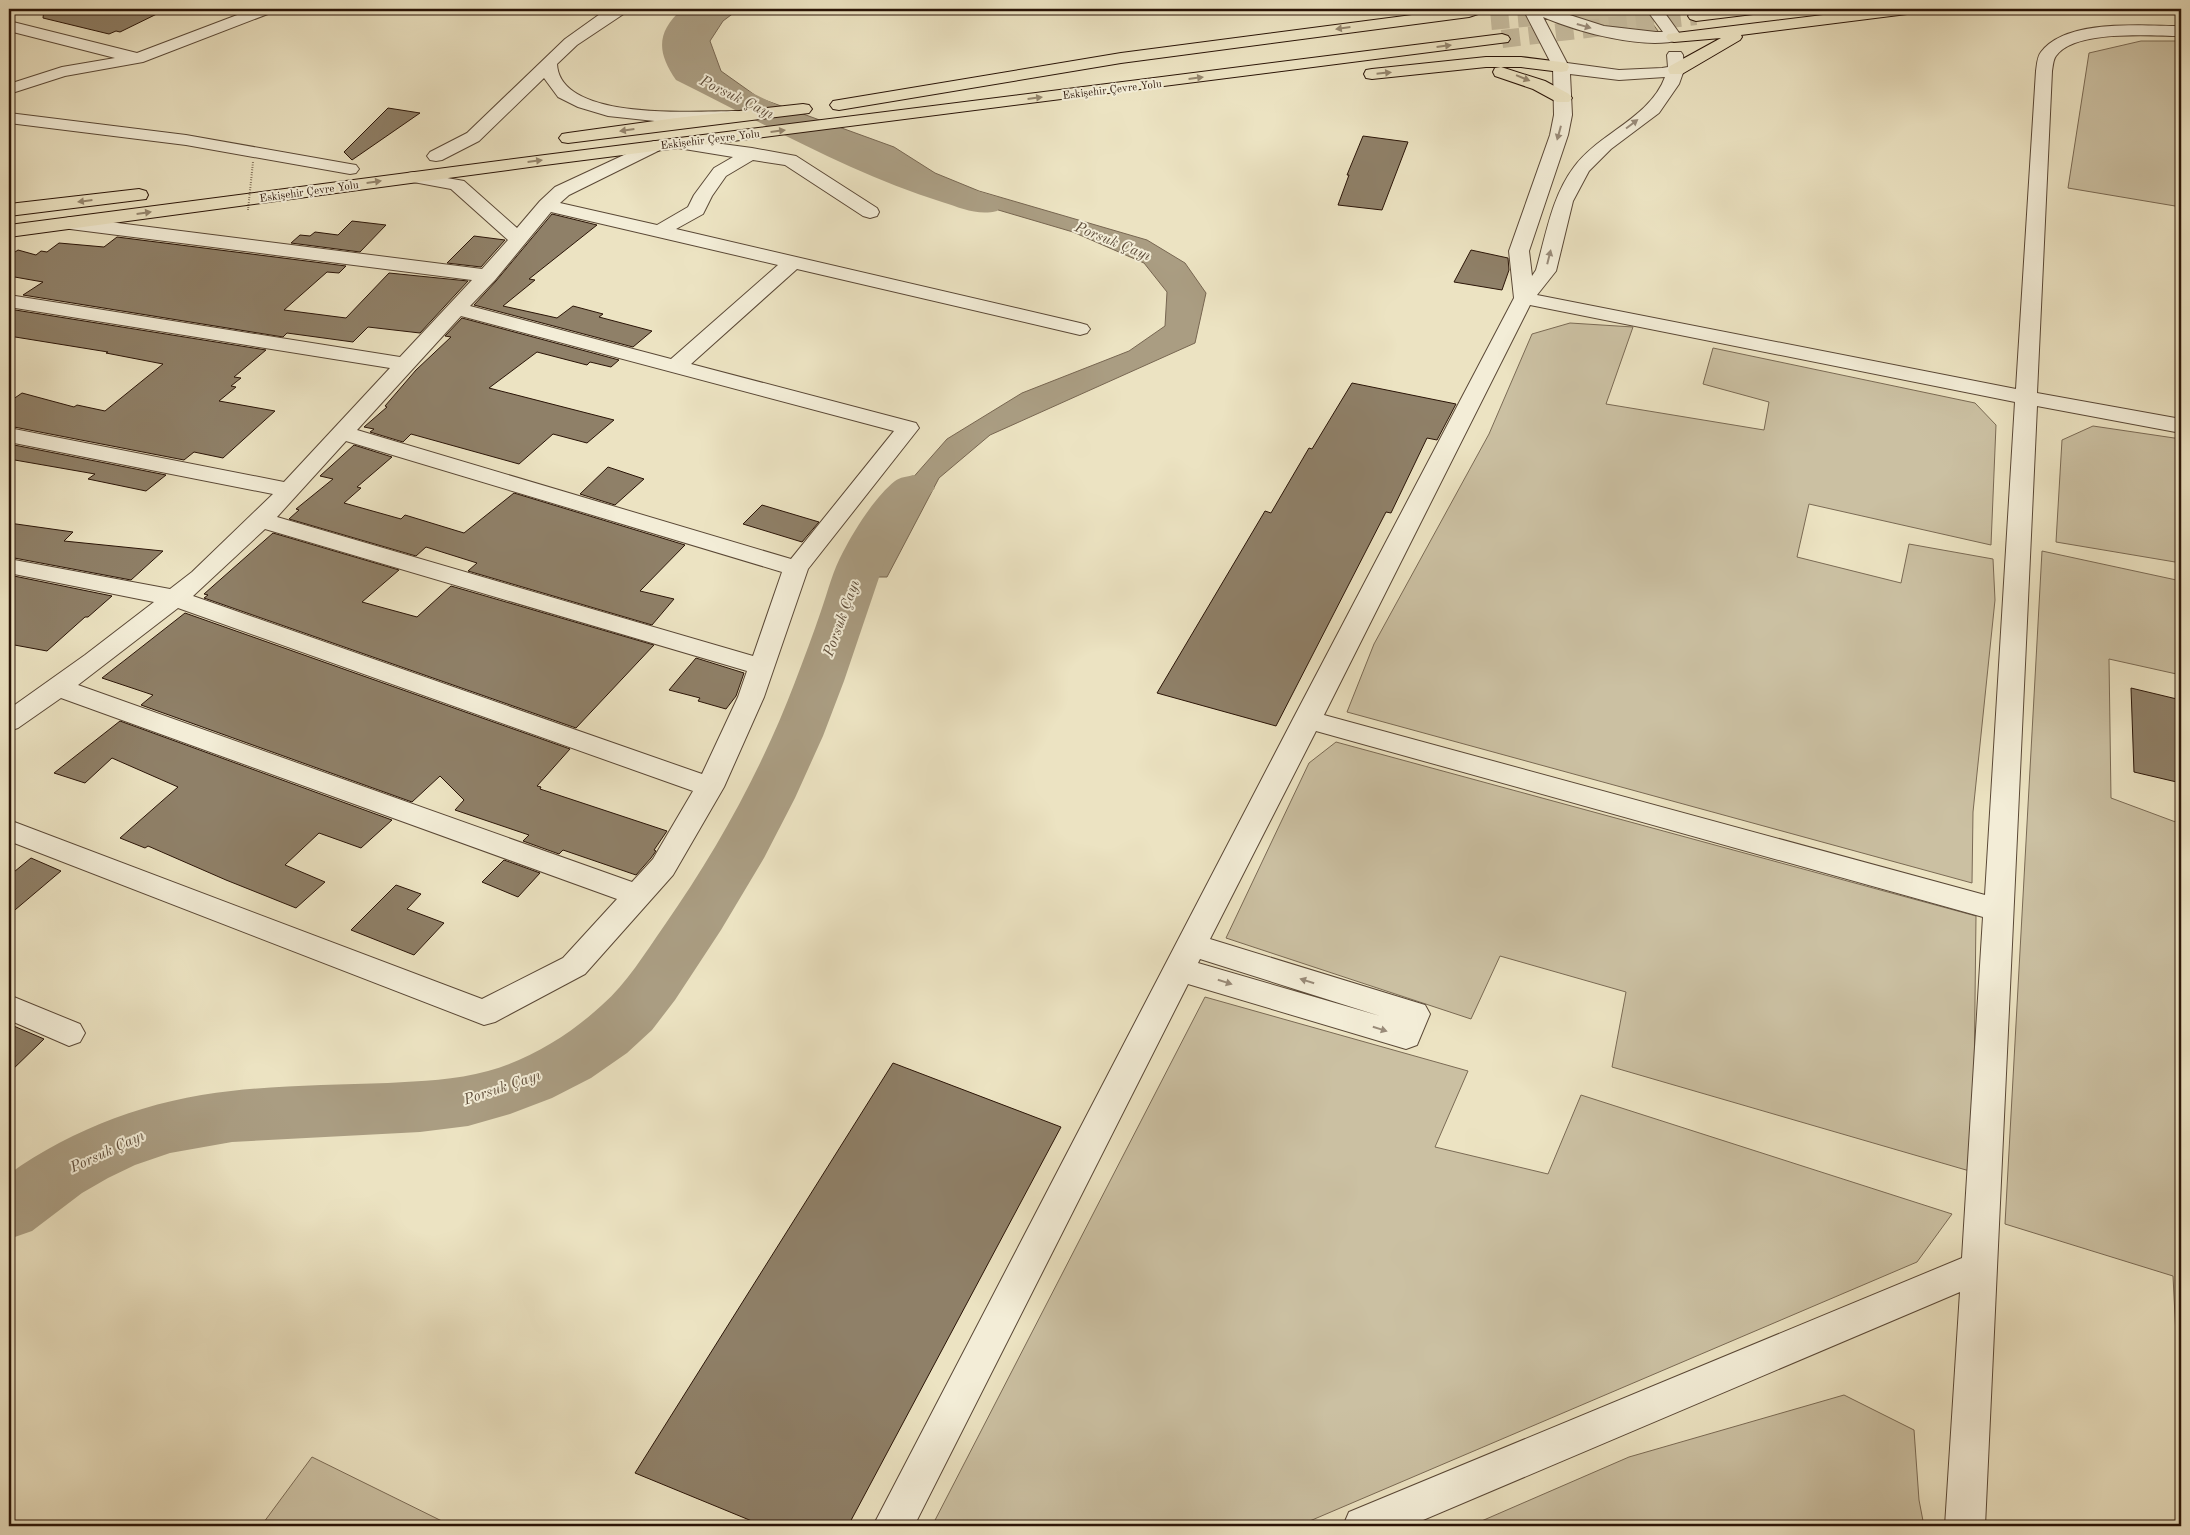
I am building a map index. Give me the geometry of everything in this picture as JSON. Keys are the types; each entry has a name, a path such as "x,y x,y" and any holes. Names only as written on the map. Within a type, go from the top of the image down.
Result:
{"highway":[{"path":"839,106 1121,58 1469,12 1478,9"},
{"path":"1696,16 1753,9"},
{"path":"1674,37 1706,35 1906,9"},
{"name":"Eskişehir Çevre Yolu","path":"551,140 676,123 839,106 1491,21"},
{"path":"1676,70 1730,38 1756,28"},
{"name":"Eskişehir Çevre Yolu","path":"9,231 415,168 654,146 1502,39"},
{"path":"1351,77 1486,62 1521,62 1561,67"},
{"path":"1458,65 1487,68 1514,75 1539,85 1563,98"},
{"path":"883,118 1050,111 1186,96"},
{"name":"Eskişehir Çevre Yolu","path":"415,168 436,156 484,150"},
{"name":"Eskişehir Çevre Yolu","path":"292,176 388,163"},
{"path":"9,210 155,193"}],"street":[{"path":"9,89 62,72 137,59 267,9"},
{"path":"436,156 473,137 578,37 606,17 623,9"},
{"path":"1524,298 1519,252 1559,135 1563,115 1561,67 1531,9"},
{"path":"1538,9 1562,20 1607,33 1651,38 1674,37"},
{"path":"893,1526 1184,956 1524,298 1546,271 1564,201 1581,169 1605,145 1653,109 1671,84 1676,70 1674,37 1654,9"},
{"path":"9,26 137,59"},
{"path":"1965,1526 2044,71 2047,55 2061,43 2082,36 2109,32 2181,31"},
{"path":"549,63 551,76 564,93 597,108 624,114 740,116"},
{"path":"1561,67 1631,76 1653,75 1676,70"},
{"path":"9,118 186,140 350,169"},
{"path":"9,134 38,122"},
{"path":"678,143 790,160 870,212"},
{"path":"15,712 58,687 175,598 201,577 261,520 488,276 562,191 654,146"},
{"path":"660,231 696,210 703,194 720,172 752,153"},
{"path":"415,168 457,185 519,240"},
{"path":"547,206 1080,329"},
{"path":"70,223 488,276"},
{"path":"675,367 793,262"},
{"path":"1524,298 2027,398 2181,426"},
{"path":"9,301 405,364"},
{"path":"9,830 484,1013 574,966 662,867 710,786 762,667 796,568 908,428 456,310"},
{"path":"343,433 796,568"},
{"path":"9,435 290,490"},
{"path":"261,520 762,667"},
{"path":"9,566 175,598 710,786"},
{"path":"58,687 637,895"},
{"path":"1306,719 1999,910"},
{"path":"1184,956 1414,1014 1406,1036 1184,956"},
{"path":"9,1007 69,1033"},
{"path":"1363,1526 1979,1266"}],"path":[{"path":"248,210 252,162"}],"shaded area":[{"path":"1549,9 1642,9 1658,31 1646,33 1618,32 1588,24"},
{"path":"2141,41 2181,41 2181,207 2068,188 2089,53"},
{"path":"1570,323 1633,327 1606,404 1764,430 1769,402 1703,384 1713,348 1975,403 1996,425 1991,545 1809,504 1797,557 1901,583 1909,544 1993,559 1995,600 1973,812 1972,883 1347,712 1374,644 1489,434 1532,334"},
{"path":"2093,426 2181,439 2181,563 2056,542 2062,440"},
{"path":"2042,551 2181,581 2181,675 2109,659 2111,798 2181,824 2181,1436 2173,1276 2005,1224"},
{"path":"1336,742 1976,916 1973,1172 1612,1067 1626,992 1500,956 1471,1019 1226,938 1309,763"},
{"path":"1205,997 1468,1071 1435,1147 1548,1174 1581,1095 1952,1214 1917,1262 1298,1526 932,1526"},
{"path":"1844,1395 1914,1430 1919,1500 1924,1526 1470,1526 1629,1457"},
{"path":"312,1457 452,1526 261,1526"}],"water":[{"path":"704,9 739,9 723,21 710,41 721,71 759,98 894,147 935,173 979,191 1147,240 1185,263 1206,293 1195,343 990,435 939,478 887,577 859,577 880,515 947,439 1022,393 1129,351 1165,326 1167,292 1144,263 1073,232 927,189 890,166 822,146 698,85 682,61 689,24 697,13"}],"building":[{"path":"44,9 167,9 120,32 116,31 109,34 43,18"},
{"path":"388,108 420,113 352,160 344,152"},
{"path":"1363,136 1408,142 1382,210 1338,205 1349,175 1347,175"},
{"path":"552,214 597,225 529,279 535,280 503,306 557,318 573,306 603,314 599,317 652,331 633,347 474,305"},
{"path":"352,221 386,225 360,252 291,243 300,235 310,236 315,232 338,235"},
{"path":"474,236 505,240 481,267 447,263"},
{"path":"117,237 346,266 339,273 327,272 284,310 346,318 389,273 468,281 420,333 368,327 353,342 287,333 283,337 23,295 43,282 9,276 9,256 18,250 36,255 41,251 47,252 59,243 104,247"},
{"path":"1471,250 1508,258 1509,270 1502,290 1454,282"},
{"path":"9,309 266,350 234,377 241,378 231,386 236,387 219,401 275,411 223,458 194,452 184,460 9,426 9,402 22,393 74,407 77,405 105,411 163,364 106,353 108,352 9,336"},
{"path":"462,318 619,360 611,367 590,362 587,365 537,352 489,388 614,420 587,443 553,434 519,464 411,434 403,442 370,432 374,429 364,427 387,407 385,406 416,370 451,337 445,336"},
{"path":"1352,383 1456,404 1437,440 1427,438 1391,513 1386,512 1276,726 1157,693 1265,511 1271,513 1309,448 1312,449"},
{"path":"9,444 166,475 146,491 88,479 95,474 9,459"},
{"path":"354,445 392,457 357,487 361,488 344,503 401,519 405,515 464,533 514,493 685,545 640,591 674,599 652,625 468,571 477,563 426,547 416,556 289,519 299,510 296,509 333,479 320,476"},
{"path":"608,467 644,479 615,505 580,494"},
{"path":"762,505 819,522 802,542 743,524"},
{"path":"9,523 73,532 64,541 163,551 131,580 9,557"},
{"path":"273,533 399,570 362,602 417,617 451,586 654,645 576,728 204,598 208,595 204,594"},
{"path":"9,575 112,596 47,651 9,644"},
{"path":"185,613 570,749 537,786 541,787 540,789 667,831 654,850 656,851 636,875 563,850 559,854 523,841 529,835 455,810 464,800 440,776 412,802 141,705 153,695 102,678"},
{"path":"696,658 744,673 736,696 726,709 698,701 700,698 669,690"},
{"path":"2131,688 2181,700 2181,783 2134,772"},
{"path":"120,721 392,820 361,848 319,833 285,865 325,882 296,908 148,846 145,848 120,838 178,787 112,758 85,783 54,773"},
{"path":"31,858 61,871 9,915 9,876"},
{"path":"504,860 540,873 518,897 482,882"},
{"path":"396,885 421,894 407,909 444,923 414,955 351,930"},
{"path":"9,1024 44,1039 9,1073"},
{"path":"893,1063 1061,1127 848,1526 764,1526 635,1473"}],"waterway":[{"name":"Porsuk Çayı","path":"700,9 684,23 677,38 678,55 687,73 880,168 933,188 985,204"},
{"name":"Porsuk Çayı","path":"9,1211 34,1191 86,1159 113,1146 170,1127 200,1120 232,1116 420,1106 468,1101 510,1089 551,1072 607,1036 623,1022 654,984 701,916 737,858 769,798 798,736 820,681 855,575 864,554 886,519 913,488"}],"tunnel":[{"path":"1502,39 1696,16"},
{"path":"1491,21 1534,17"}]}
